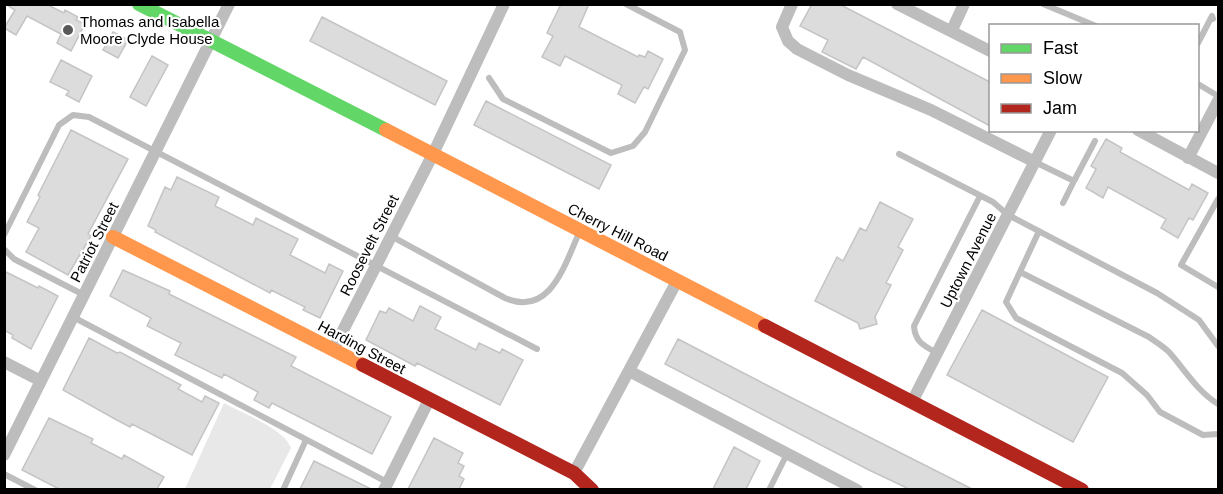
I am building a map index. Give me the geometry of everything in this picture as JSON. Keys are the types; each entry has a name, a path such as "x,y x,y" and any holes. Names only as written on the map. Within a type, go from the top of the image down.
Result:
{"main road":[{"name":"Cherry Hill Road","path":"139,4 1082,489"},
{"name":"Harding Street","path":"113,237 574,473 592,489"}],"street":[{"name":"Patriot Street","path":"4,455 229,4"},
{"name":"Roosevelt Street","path":"333,350 433,154 504,4"},
{"path":"792,4 782,27 788,41 796,49 848,75 931,110 1035,162"},
{"path":"897,4 989,50"},
{"path":"951,30 964,4"},
{"path":"1188,158 1218,98"},
{"name":"Uptown Avenue","path":"912,402 1050,132"},
{"path":"1142,132 1218,173"},
{"path":"574,473 677,281"},
{"path":"4,362 40,381"},
{"path":"629,371 857,489"},
{"path":"385,486 429,400"}],"lane":[{"path":"489,78 503,99 611,153 633,146 645,132 685,50 680,32 626,4"},
{"path":"1043,4 1091,24"},
{"path":"1199,39 1212,16 1213,19"},
{"path":"1199,85 1218,98"},
{"path":"4,235 59,125 73,115 88,117 537,349"},
{"path":"1063,203 1095,141"},
{"path":"899,154 993,202 1008,215 1157,293 1199,320 1218,346"},
{"path":"1035,162 1074,182"},
{"path":"938,353 921,344 914,336 914,326 980,196"},
{"path":"1218,199 1181,265 1218,287"},
{"path":"391,236 505,298 523,303 546,295 551,289 581,231"},
{"path":"1039,231 1006,302 1016,318 1122,373 1147,395 1160,412 1203,435 1218,434"},
{"path":"4,249 14,259 84,295"},
{"path":"1020,272 1149,337 1167,349 1193,382 1218,404"},
{"path":"73,317 306,440 385,486"},
{"path":"283,489 306,440"},
{"path":"769,489 787,454"},
{"path":"4,474 34,489"}],"shaded area":[{"path":"224,403 281,434 291,448 270,489 185,489"}],"building":[{"path":"5,4 46,4 64,13 65,10 78,17 76,20 85,24 71,51 57,43 61,34 27,16 16,35 4,28 15,10"},
{"path":"561,4 589,4 579,27 638,57 639,55 645,57 648,51 663,59 648,89 644,87 635,103 618,94 622,85 565,56 560,66 542,57 553,36 547,33"},
{"path":"812,4 839,4 989,81 989,125 863,57 856,69 822,52 828,40 800,26"},
{"path":"322,17 447,81 435,105 310,41"},
{"path":"113,32 128,40 118,58 103,50"},
{"path":"152,56 168,65 146,106 130,97"},
{"path":"61,60 92,76 79,102 66,95 69,91 50,82"},
{"path":"486,101 611,165 599,189 474,125"},
{"path":"71,130 128,159 88,234 91,236 68,275 26,252 39,228 27,222"},
{"path":"1106,139 1122,148 1120,152 1189,190 1192,184 1208,193 1193,220 1189,218 1178,238 1161,228 1166,219 1108,187 1103,198 1086,188 1096,169 1091,166"},
{"path":"177,177 219,197 215,206 253,225 256,218 298,239 290,255 325,273 329,264 343,271 320,318 303,310 305,307 271,290 270,293 155,232 156,230 148,226 165,187 171,190"},
{"path":"880,202 913,219 898,247 903,250 886,283 891,285 875,317 877,324 860,329 858,323 815,301 837,257 843,261 860,228 866,231"},
{"path":"123,270 170,291 169,294 296,357 291,366 391,417 372,454 272,403 269,408 254,400 258,392 224,374 222,378 175,355 181,343 147,326 151,318 110,296"},
{"path":"4,271 58,296 31,349 12,338 13,335 4,330"},
{"path":"420,306 441,317 435,329 476,350 479,343 500,353 502,349 523,360 500,405 417,363 415,366 366,340 380,311 386,313 389,308 413,321"},
{"path":"982,310 1108,377 1073,442 947,375"},
{"path":"89,338 181,385 178,389 202,402 205,396 219,403 192,455 132,424 130,427 63,390"},
{"path":"678,339 972,489 909,489 869,470 665,364"},
{"path":"49,418 93,439 91,443 122,459 124,455 164,477 157,489 59,489 22,470"},
{"path":"434,438 463,453 458,463 464,466 459,476 464,479 459,489 408,489"},
{"path":"734,447 760,461 746,489 713,489"},
{"path":"314,461 371,489 300,489"}],"traffic: fast":[{"path":"139,4 386,130"}],"traffic: slow":[{"path":"386,130 765,326"},
{"path":"113,237 363,365"}],"traffic: jam":[{"path":"765,326 1082,490"},
{"path":"363,365 574,473 592,490"}],"place":[{"name":"Thomas and Isabella Moore Clyde House","path":"68,30"}]}
